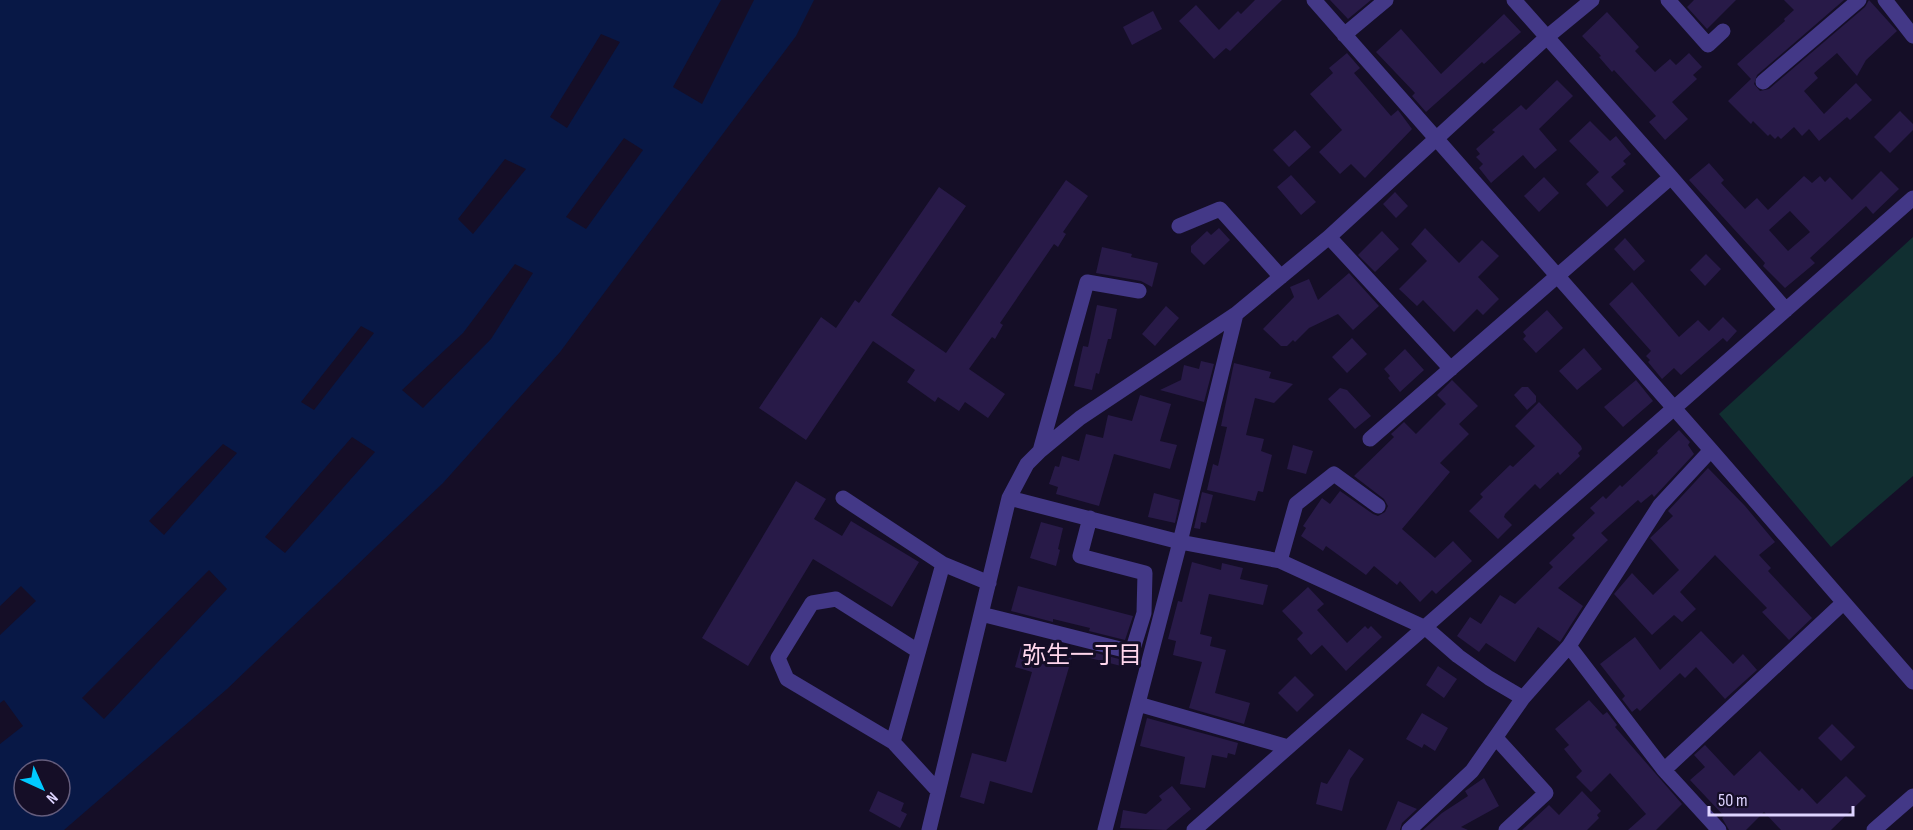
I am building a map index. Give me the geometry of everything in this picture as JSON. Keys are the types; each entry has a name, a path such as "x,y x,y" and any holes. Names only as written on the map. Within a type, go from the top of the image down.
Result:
{"street":[{"path":"1314,0 1913,682"},
{"path":"1344,35 1386,0"},
{"path":"1514,0 1785,310"},
{"path":"929,830 1009,498 1028,464 1080,418 1236,314 1281,277 1437,140 1547,37 1592,0"},
{"path":"1668,0 1708,45 1723,30"},
{"path":"1763,82 1859,0"},
{"path":"1885,0 1913,36"},
{"path":"1371,439 1671,177"},
{"path":"1194,830 1913,198"},
{"path":"1179,226 1220,209 1281,277"},
{"path":"1329,237 1451,369"},
{"path":"1040,451 1087,282 1139,291"},
{"path":"1105,830 1180,542 1236,314"},
{"path":"1409,830 1472,771 1523,698 1569,646 1660,505 1711,450"},
{"path":"1280,561 1296,504 1334,474 1378,506"},
{"path":"843,498 943,564 988,582"},
{"path":"1009,498 1180,542 1280,561 1426,628 1473,667 1523,698"},
{"path":"981,614 1132,652 1144,613 1145,573 1080,556 1090,518"},
{"path":"893,742 943,564"},
{"path":"918,651 836,599 812,603 778,658 786,680 893,742 938,791"},
{"path":"1664,770 1844,603"},
{"path":"1569,646 1664,770 1719,830"},
{"path":"1138,704 1288,747"},
{"path":"1496,738 1546,793 1506,830"},
{"path":"1874,830 1910,801"}],"green space":[{"path":"1913,237 1913,476 1831,547 1719,414"}],"water":[{"path":"0,0 814,0 796,36 560,352 443,483 227,689 64,830 0,830"}],"pier":[{"path":"721,0 754,0 702,104 673,87"},
{"path":"601,34 620,42 567,128 550,117"},
{"path":"624,138 643,150 586,229 566,217"},
{"path":"505,159 526,169 473,234 458,219"},
{"path":"515,264 533,273 491,339 423,408 402,390 463,333"},
{"path":"361,326 374,333 314,410 301,402"},
{"path":"352,437 375,452 285,553 265,537"},
{"path":"223,444 237,453 164,535 149,521"},
{"path":"209,570 227,589 104,719 82,698"},
{"path":"21,586 36,601 0,635 0,606"},
{"path":"4,700 23,726 0,744 0,703"}],"building":[{"path":"1255,0 1282,0 1230,51 1226,48 1214,59 1179,21 1196,5 1219,30 1238,11 1241,14"},
{"path":"1330,0 1371,0 1348,19"},
{"path":"1694,0 1736,0 1707,29 1687,7"},
{"path":"1784,0 1844,0 1757,75 1754,84 1760,91 1769,89 1865,7 1869,0 1897,31 1866,60 1857,76 1837,53 1814,73 1818,78 1804,91 1824,114 1856,83 1872,100 1850,120 1847,117 1819,141 1809,129 1802,136 1794,127 1781,139 1778,136 1775,139 1770,134 1768,136 1753,121 1751,124 1728,101 1751,79 1737,64 1794,10"},
{"path":"1153,11 1162,29 1132,45 1123,27"},
{"path":"1607,12 1639,47 1635,51 1655,72 1670,59 1676,65 1689,53 1702,67 1693,75 1697,79 1672,102 1688,119 1665,140 1649,122 1656,116 1614,70 1612,72 1582,36"},
{"path":"1504,14 1521,32 1484,64 1482,62 1426,112 1412,96 1415,93 1376,52 1401,29 1441,74"},
{"path":"1347,53 1360,68 1354,73 1391,116 1398,110 1412,129 1365,178 1351,164 1340,174 1319,152 1342,130 1310,94 1333,73 1329,68"},
{"path":"1557,80 1573,96 1539,129 1557,150 1535,169 1523,155 1491,183 1479,168 1483,164 1476,157 1480,154 1476,149 1495,132 1492,130 1521,105 1526,110"},
{"path":"1900,111 1913,124 1913,130 1890,153 1874,137"},
{"path":"1590,121 1610,141 1616,136 1631,154 1623,161 1626,164 1611,177 1624,191 1607,207 1586,184 1599,172 1569,141"},
{"path":"1295,130 1311,147 1289,167 1273,150"},
{"path":"1709,163 1724,180 1721,183 1745,209 1757,198 1768,210 1804,176 1812,183 1820,176 1825,182 1830,177 1852,200 1881,171 1899,189 1873,214 1866,206 1810,258 1815,263 1785,288 1763,266 1765,263 1689,180","holes":["1790,211 1810,232 1788,251 1769,230"]},
{"path":"1291,175 1316,202 1301,215 1277,187"},
{"path":"1544,177 1559,193 1539,212 1524,196"},
{"path":"1066,180 1088,196 1063,232 1066,234 1058,247 1054,244 1000,323 1003,325 995,339 992,337 969,369 1005,394 988,418 965,402 959,411 938,397 935,402 907,382 915,370 873,341 806,440 759,408 821,317 836,328 855,300 859,303 939,187 966,206 891,315 946,353"},
{"path":"1395,192 1408,206 1396,218 1383,204"},
{"path":"1219,228 1230,240 1204,265 1191,252 1191,246 1207,231 1211,235"},
{"path":"1425,228 1459,263 1482,240 1499,256 1478,277 1499,299 1483,315 1477,309 1454,332 1423,300 1417,306 1399,289 1427,261 1411,244"},
{"path":"1382,231 1399,249 1375,272 1358,255"},
{"path":"1625,238 1645,261 1634,271 1614,249"},
{"path":"1102,247 1158,263 1152,287 1141,281 1096,273"},
{"path":"1706,254 1721,269 1705,286 1690,270"},
{"path":"1349,273 1379,306 1353,330 1338,314 1309,328 1295,342 1293,340 1287,346 1281,346 1263,329 1294,297 1290,287 1309,279 1318,300"},
{"path":"1632,282 1679,337 1698,320 1709,331 1723,317 1737,331 1727,342 1723,338 1681,375 1674,368 1662,379 1648,362 1650,360 1646,356 1651,351 1609,304"},
{"path":"1097,305 1117,309 1111,339 1108,339 1099,374 1096,373 1092,390 1074,386 1083,346 1088,347"},
{"path":"1166,306 1179,318 1155,346 1142,334"},
{"path":"1547,310 1563,328 1536,353 1523,339 1526,336 1523,332"},
{"path":"1352,338 1367,354 1347,373 1332,357"},
{"path":"1584,348 1602,369 1577,390 1559,371"},
{"path":"1405,349 1424,370 1400,392 1388,378 1390,376 1384,369"},
{"path":"1201,361 1214,364 1204,402 1160,390 1181,380 1184,365 1199,369"},
{"path":"1234,363 1271,372 1269,378 1293,384 1274,403 1255,398 1246,435 1264,439 1261,451 1272,455 1263,492 1258,491 1255,501 1207,490 1213,464 1218,466 1227,427 1221,426"},
{"path":"1452,380 1478,406 1459,424 1469,434 1440,463 1450,472 1402,529 1435,558 1453,541 1472,561 1436,594 1432,590 1420,602 1400,581 1397,585 1374,566 1366,575 1326,546 1323,551 1301,536 1306,528 1303,526 1322,498 1330,504 1340,491 1373,514 1378,516 1385,512 1388,506 1384,499 1354,476 1394,437 1391,434 1404,422 1416,434 1446,404 1437,395"},
{"path":"1636,380 1653,401 1623,427 1604,407"},
{"path":"1522,387 1528,387 1536,396 1536,402 1527,410 1514,395"},
{"path":"1340,388 1347,390 1371,416 1355,429 1328,399"},
{"path":"1140,395 1171,404 1160,441 1177,445 1170,469 1114,454 1099,506 1056,494 1058,487 1049,484 1055,466 1059,467 1062,456 1079,461 1086,434 1103,438 1108,415 1132,421"},
{"path":"1539,402 1581,446 1582,449 1578,453 1580,456 1560,475 1558,472 1540,489 1535,484 1505,514 1504,517 1512,525 1498,539 1469,511 1483,497 1480,494 1510,465 1513,467 1535,446 1515,426"},
{"path":"1679,430 1690,442 1688,445 1694,454 1654,497 1652,494 1641,503 1638,500 1601,533 1608,540 1558,588 1583,606 1560,642 1538,627 1515,662 1486,643 1479,652 1457,636 1470,617 1481,624 1500,595 1515,604 1553,567 1549,563 1575,538 1572,535 1595,513 1590,508 1603,496 1606,499 1620,485 1622,487"},
{"path":"1293,445 1313,451 1306,474 1287,469"},
{"path":"1708,468 1745,506 1775,542 1759,555 1771,568 1768,571 1812,618 1789,640 1762,612 1767,608 1715,555 1680,592 1696,609 1682,622 1674,615 1652,635 1614,594 1632,573 1653,595 1679,570 1650,538 1673,516 1668,511"},
{"path":"796,481 826,499 814,519 842,536 851,521 919,562 892,607 813,559 748,666 702,638"},
{"path":"1202,492 1213,495 1206,523 1201,522 1200,529 1194,528"},
{"path":"1154,493 1180,500 1175,523 1148,517"},
{"path":"1041,522 1063,528 1056,566 1030,558"},
{"path":"1192,562 1221,570 1222,563 1243,568 1240,579 1268,585 1263,605 1209,594 1200,634 1212,637 1210,646 1226,650 1215,693 1250,703 1244,724 1189,708 1202,662 1173,655 1176,641 1168,639 1178,601 1182,602"},
{"path":"1018,586 1133,616 1125,640 1089,631 1090,628 1053,619 1053,622 1011,611"},
{"path":"1308,587 1324,604 1317,610 1347,643 1365,626 1368,629 1371,626 1382,637 1346,671 1322,645 1311,655 1297,639 1303,633 1282,611"},
{"path":"1701,631 1733,664 1743,654 1757,670 1725,699 1696,667 1685,678 1680,673 1640,711 1637,708 1632,712 1622,699 1625,696 1600,664 1635,637 1660,670"},
{"path":"1022,642 1072,657 1032,793 990,781 984,804 960,797 972,753 1006,762 1032,672 1015,667"},
{"path":"1084,650 1123,660 1121,666 1082,656"},
{"path":"1438,666 1457,679 1444,698 1426,685"},
{"path":"1295,676 1314,695 1297,712 1278,693"},
{"path":"1589,700 1603,715 1607,712 1617,725 1615,727 1682,804 1656,830 1628,830 1646,814 1610,773 1591,792 1576,777 1582,771 1564,749 1569,745 1555,729"},
{"path":"1422,713 1448,728 1435,751 1424,744 1422,748 1406,739"},
{"path":"1147,718 1238,743 1235,755 1228,753 1227,758 1212,755 1205,788 1180,784 1185,757 1140,746"},
{"path":"1832,724 1855,747 1841,761 1818,738"},
{"path":"1705,745 1734,776 1760,751 1799,791 1802,788 1817,804 1846,776 1866,796 1831,830 1781,830 1764,812 1746,830 1729,830 1722,818 1724,816 1690,780 1705,767 1694,755"},
{"path":"1349,749 1364,759 1350,779 1342,811 1316,804 1321,782 1327,784"},
{"path":"1484,778 1499,806 1461,827 1468,830 1423,830 1442,813 1468,796 1465,791"},
{"path":"1172,786 1191,809 1166,830 1120,828 1123,810 1146,814 1162,800 1159,796"},
{"path":"878,791 904,803 901,811 907,814 900,828 869,811"},
{"path":"1582,791 1601,811 1597,815 1599,818 1587,830 1522,830 1549,805 1559,815"},
{"path":"1398,801 1417,809 1402,823 1400,830 1386,830"}],"district":[{"name":"弥生一丁目","path":"1082,655"}]}
